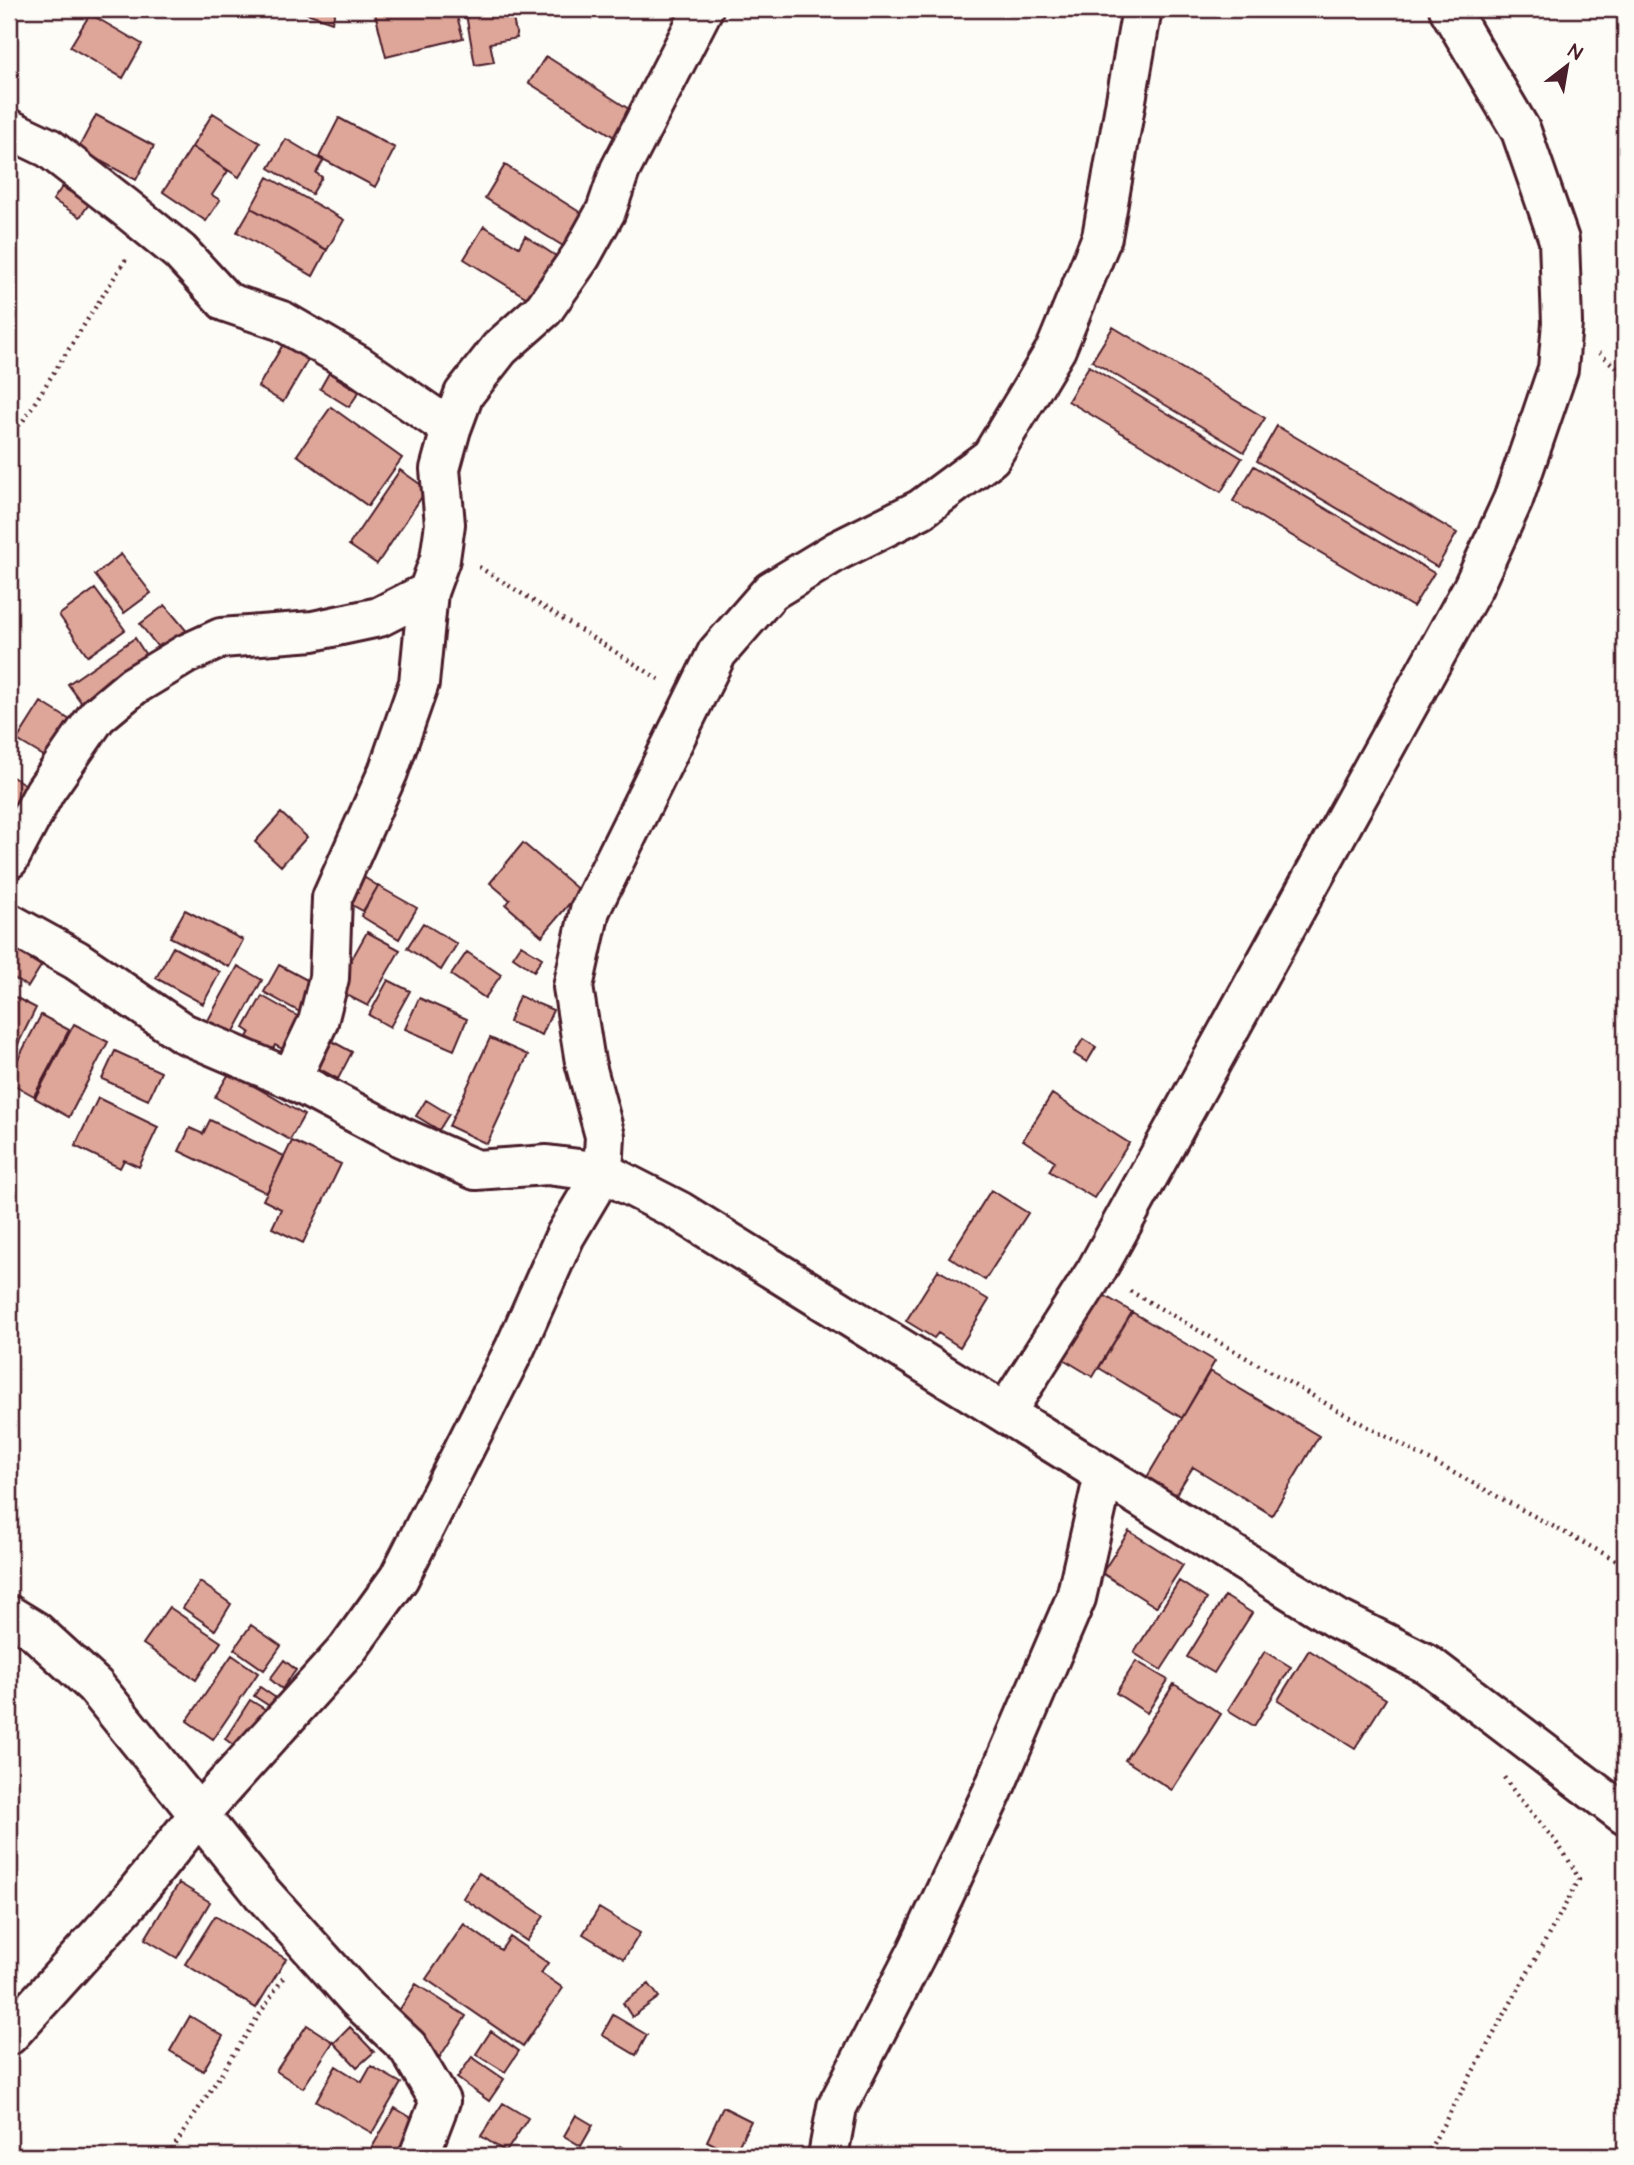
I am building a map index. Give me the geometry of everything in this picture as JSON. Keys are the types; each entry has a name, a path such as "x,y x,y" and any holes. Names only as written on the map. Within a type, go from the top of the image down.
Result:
{"street":[{"path":"291,1079 318,1022 330,978 332,898 388,772 419,683 428,592 440,559 445,524 440,469 464,394 500,348 544,309 581,256 606,211 620,170 703,9"},
{"path":"9,2035 128,1903 199,1814 347,1650 399,1578 515,1348 565,1236 603,1172 605,1136 586,1062 573,987 590,910 717,653 771,591 837,551 922,509 991,457 1056,349 1102,237 1142,9"},
{"path":"1006,1412 1096,1271 1473,587 1513,500 1558,369 1562,323 1559,240 1521,131 1449,9"},
{"path":"9,129 49,148 180,252 226,302 282,321 358,365 451,429"},
{"path":"9,859 44,791 97,716 133,686 186,654 221,638 313,631 379,617 428,592"},
{"path":"9,923 76,960 183,1033 291,1079 401,1137 476,1170 547,1165 603,1172 679,1211 1337,1619 1427,1664 1625,1815"},
{"path":"828,2156 837,2107 916,1952 992,1793 1076,1598 1104,1475"},
{"path":"9,1615 34,1631 95,1686 262,1893 358,2000 408,2047 440,2101 419,2156"}],"path":[{"path":"9,436 23,421 148,227"},
{"path":"442,545 693,700"},
{"path":"1096,1271 1346,1415 1625,1565"},
{"path":"1426,2156 1579,1880 1572,1863 1514,1793 1496,1765 1493,1716"},
{"path":"168,2156 306,1942"}],"building":[{"path":"295,9 336,9 332,22"},
{"path":"374,9 455,9 463,38 386,57"},
{"path":"465,9 511,9 517,38 490,43 494,62 475,65"},
{"path":"528,9 541,9 534,16"},
{"path":"90,14 142,44 123,78 70,47"},
{"path":"546,56 632,111 616,138 529,83"},
{"path":"213,113 260,143 239,177 192,147"},
{"path":"96,115 154,146 136,180 78,149"},
{"path":"339,118 395,148 375,187 319,157"},
{"path":"286,139 323,161 316,173 322,177 312,194 269,168"},
{"path":"192,147 228,171 212,195 220,200 206,221 163,192"},
{"path":"505,165 589,218 568,249 485,198"},
{"path":"268,177 344,220 327,250 251,208"},
{"path":"62,187 89,204 80,217 53,200"},
{"path":"251,208 327,250 313,276 237,232"},
{"path":"484,226 519,247 525,236 559,258 532,301 464,259"},
{"path":"1113,327 1265,418 1244,452 1092,361"},
{"path":"284,343 309,358 283,402 258,387"},
{"path":"1089,366 1242,458 1221,492 1068,401"},
{"path":"329,373 359,392 349,407 320,389"},
{"path":"331,407 402,458 368,506 297,455"},
{"path":"1277,426 1457,533 1437,567 1257,461"},
{"path":"1254,466 1434,573 1413,607 1233,501"},
{"path":"400,470 427,489 377,564 349,545"},
{"path":"121,554 151,593 124,613 95,575"},
{"path":"95,589 125,630 88,656 59,615"},
{"path":"165,605 190,635 164,655 140,624"},
{"path":"135,638 151,663 86,709 68,684"},
{"path":"41,702 75,723 52,761 17,740"},
{"path":"9,775 35,790 9,829"},
{"path":"281,813 307,837 281,866 255,842"},
{"path":"523,843 580,891 542,936 506,905 510,900 490,883"},
{"path":"362,876 378,886 363,911 347,902"},
{"path":"378,886 417,908 399,939 361,916"},
{"path":"185,910 243,940 229,967 170,937"},
{"path":"423,923 457,944 441,970 407,948"},
{"path":"367,932 400,950 368,1006 335,989"},
{"path":"521,945 542,958 534,971 513,957"},
{"path":"173,947 220,972 203,1004 156,978"},
{"path":"15,950 41,966 28,987 9,975 9,959"},
{"path":"467,952 501,975 485,998 451,975"},
{"path":"279,965 322,988 307,1016 264,992"},
{"path":"238,966 262,980 232,1035 207,1022"},
{"path":"388,980 410,991 390,1027 369,1015"},
{"path":"9,994 36,1008 18,1044 9,1039"},
{"path":"262,996 306,1021 288,1052 275,1045 272,1051 247,1037 250,1032 244,1028"},
{"path":"519,996 553,1010 542,1035 509,1022"},
{"path":"419,998 467,1019 454,1050 405,1029"},
{"path":"41,1015 69,1030 34,1096 9,1082 9,1076"},
{"path":"74,1024 108,1042 69,1117 35,1098"},
{"path":"490,1038 528,1055 487,1144 449,1126"},
{"path":"328,1039 352,1052 338,1079 314,1066"},
{"path":"1083,1039 1096,1047 1087,1062 1074,1054"},
{"path":"115,1051 161,1072 148,1100 102,1079"},
{"path":"230,1072 304,1115 290,1140 215,1097"},
{"path":"1052,1094 1129,1143 1094,1198 1049,1171 1055,1161 1023,1140"},
{"path":"98,1098 158,1127 139,1167 124,1160 120,1168 75,1146"},
{"path":"426,1100 449,1114 439,1130 416,1116"},
{"path":"210,1120 284,1156 267,1193 179,1151 190,1128 203,1134"},
{"path":"292,1141 341,1164 303,1243 272,1228 281,1209 263,1200"},
{"path":"991,1190 1028,1213 985,1280 949,1257"},
{"path":"938,1270 989,1300 960,1347 938,1333 934,1338 906,1321"},
{"path":"1102,1294 1132,1312 1093,1377 1063,1359"},
{"path":"1132,1312 1215,1361 1182,1418 1099,1368"},
{"path":"1210,1371 1319,1436 1272,1515 1193,1467 1175,1496 1146,1479"},
{"path":"1129,1531 1183,1565 1156,1607 1102,1573"},
{"path":"1179,1581 1207,1599 1161,1670 1134,1653"},
{"path":"200,1582 231,1604 215,1630 183,1608"},
{"path":"1225,1596 1252,1613 1214,1673 1187,1657"},
{"path":"169,1607 221,1642 196,1680 143,1644"},
{"path":"251,1625 281,1646 264,1670 234,1649"},
{"path":"1309,1650 1386,1699 1355,1748 1278,1700"},
{"path":"1265,1651 1291,1667 1254,1726 1228,1710"},
{"path":"232,1655 258,1673 213,1739 187,1721"},
{"path":"284,1660 296,1670 282,1689 270,1679"},
{"path":"1136,1661 1168,1680 1147,1713 1116,1693"},
{"path":"1174,1684 1221,1714 1172,1790 1125,1760"},
{"path":"260,1687 276,1698 271,1707 254,1696"},
{"path":"250,1700 268,1711 242,1751 225,1739"},
{"path":"479,1873 544,1916 527,1941 463,1898"},
{"path":"179,1883 210,1902 177,1958 145,1939"},
{"path":"599,1908 640,1933 624,1959 583,1934"},
{"path":"215,1916 286,1959 256,2008 185,1964"},
{"path":"464,1924 501,1950 510,1937 548,1963 541,1973 563,1988 523,2046 426,1979"},
{"path":"416,1984 466,2016 440,2057 416,2042 393,2020"},
{"path":"649,1984 659,1997 632,2017 623,2003"},
{"path":"613,2015 647,2035 636,2055 602,2035"},
{"path":"190,2016 223,2036 203,2071 170,2051"},
{"path":"307,2025 333,2042 303,2088 276,2071"},
{"path":"350,2027 374,2052 357,2067 334,2043"},
{"path":"491,2031 519,2051 505,2072 476,2054"},
{"path":"472,2057 504,2079 489,2101 457,2078"},
{"path":"336,2066 362,2082 371,2066 401,2083 372,2133 316,2101"},
{"path":"503,2103 528,2118 506,2152 481,2136"},
{"path":"723,2107 751,2121 734,2155 707,2141"},
{"path":"395,2108 420,2123 400,2156 367,2156"},
{"path":"576,2115 593,2125 581,2146 564,2136"},
{"path":"620,2146 636,2156 613,2156"},
{"path":"439,2149 446,2154 450,2149 461,2156 435,2156"},
{"path":"751,2150 762,2156 746,2156"}]}
